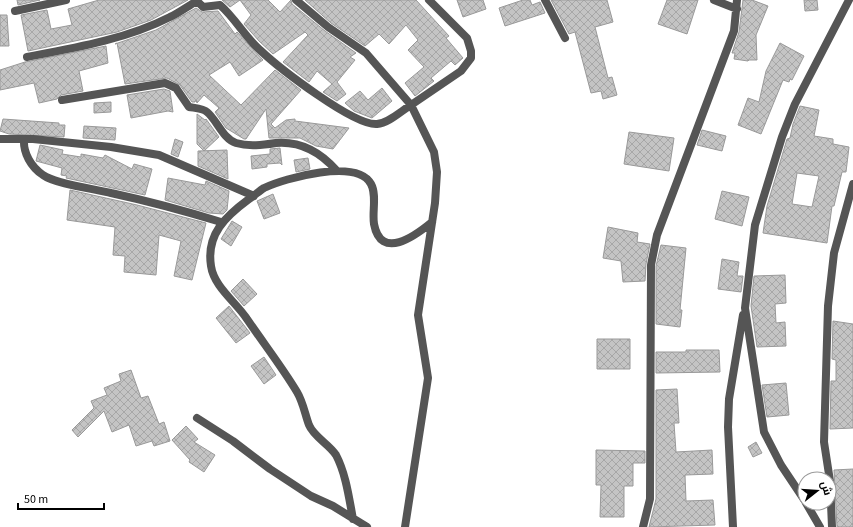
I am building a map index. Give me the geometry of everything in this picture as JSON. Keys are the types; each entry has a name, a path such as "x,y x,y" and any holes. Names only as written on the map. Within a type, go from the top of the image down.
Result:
{"street":[{"path":"15,12 66,0"},
{"path":"28,57 66,50 151,26 172,17 196,0 203,7 220,5 260,50 303,85 354,118 368,124 383,123 462,71 472,58 467,38 429,0"},
{"path":"296,0 328,27 366,53 411,105 434,152 437,172 432,222 418,316 428,378 405,527"},
{"path":"545,0 565,38"},
{"path":"714,0 737,9"},
{"path":"643,527 650,499 652,265 657,235 734,31 737,0"},
{"path":"733,527 728,427 729,399 744,308 755,224 782,137 795,104 849,0"},
{"path":"62,100 165,83 176,88 189,107 206,111 235,143 255,146 279,143 298,144 319,154 336,170"},
{"path":"0,140 24,139 111,147 159,155 254,196"},
{"path":"24,139 23,146 28,159 43,176 68,184 166,206 221,222"},
{"path":"353,519 342,470 336,456 328,444 310,426 298,393 243,312 216,281 211,267 210,251 221,222 263,189 294,177 336,170 356,173 367,179 372,185 374,224 378,236 385,243 392,245 403,241 419,233 432,222"},
{"path":"832,527 830,481 824,442 828,306 834,253 853,184"},
{"path":"744,308 764,432 781,465 797,489"},
{"path":"197,418 233,441 270,469 311,496 367,527"},
{"path":"811,511 820,527"}],"building":[{"path":"17,0 40,0 18,5"},
{"path":"99,0 188,0 151,20 117,32 28,51 21,15 47,10 51,29 72,25 68,9"},
{"path":"222,0 240,0 230,7"},
{"path":"240,0 268,0 280,12 291,0 292,4 325,31 356,53 350,57 355,60 337,82 346,94 337,101 323,92 332,84 317,71 309,82 283,62 308,35 305,32 273,54 244,24 251,15"},
{"path":"305,0 416,0 449,36 446,38 463,58 455,65 451,61 431,78 434,81 415,96 405,83 424,67 408,50 418,40 406,25 389,44 379,34 365,46 331,23"},
{"path":"457,0 483,0 486,9 463,17"},
{"path":"523,0 530,0 532,5 540,2 545,13 505,26 499,8"},
{"path":"551,0 607,0 613,22 595,27 608,78 612,77 617,95 603,99 601,91 591,93 575,32 569,34"},
{"path":"667,0 698,0 687,34 658,24"},
{"path":"743,0 752,0 768,6 756,35 757,60 748,61 734,59 735,53 732,53 739,32"},
{"path":"804,0 817,0 818,10 805,11"},
{"path":"196,8 202,12 218,11 235,34 237,32 263,60 239,76 230,62 209,75 241,105 275,70 301,90 271,124 275,128 286,120 295,119 295,121 349,128 333,149 316,146 300,138 269,138 266,109 246,139 244,139 226,128 215,112 219,108 204,95 197,103 196,100 195,102 192,102 180,85 167,78 125,84 117,43 156,30"},
{"path":"0,15 7,15 9,46 0,46"},
{"path":"780,43 804,56 792,80 790,79 789,82 783,80 761,134 738,125 748,98 759,102 766,71"},
{"path":"106,46 108,63 79,71 83,91 61,95 57,99 39,103 34,83 0,90 0,70 25,62"},
{"path":"382,88 392,101 372,118 354,111 345,103 360,91 368,100"},
{"path":"164,89 170,91 173,112 168,111 131,118 127,95"},
{"path":"111,102 111,112 94,113 94,103"},
{"path":"800,106 819,110 814,136 833,139 833,144 849,147 846,172 842,172 834,206 832,206 827,243 763,233 767,206 787,139 790,138 793,124","holes":["797,173 819,176 812,207 792,204"]},
{"path":"197,114 205,120 206,119 219,137 204,151 197,144"},
{"path":"3,119 59,123 59,125 65,125 64,137 9,134 0,131"},
{"path":"84,126 116,128 115,140 83,138"},
{"path":"702,130 726,136 722,151 697,145"},
{"path":"629,132 674,138 669,171 624,164"},
{"path":"175,139 183,142 178,157 171,154"},
{"path":"40,145 63,150 62,154 81,157 81,154 103,158 105,155 132,169 134,164 152,169 145,195 66,178 67,176 61,175 62,168 36,161"},
{"path":"280,148 282,165 280,163 267,164 267,167 252,169 251,156 270,154 270,149"},
{"path":"227,150 228,179 198,166 198,151"},
{"path":"308,158 310,169 296,172 294,160"},
{"path":"168,178 205,185 206,181 229,191 227,210 223,214 209,213 165,200"},
{"path":"70,190 137,205 206,223 192,280 174,276 181,241 159,235 156,275 124,272 125,256 113,255 115,227 67,220"},
{"path":"722,191 749,197 742,226 715,219"},
{"path":"273,194 280,213 264,219 257,201"},
{"path":"232,221 242,227 231,246 221,239"},
{"path":"608,227 638,233 637,242 650,244 646,264 645,281 623,282 621,261 603,258"},
{"path":"661,245 686,248 680,310 682,310 680,327 656,324 656,266"},
{"path":"722,259 739,262 737,276 743,276 741,292 718,289"},
{"path":"785,275 786,303 775,304 776,323 785,322 786,346 757,347 751,306 754,276"},
{"path":"243,279 257,294 244,306 231,291"},
{"path":"229,306 250,333 236,343 216,318"},
{"path":"833,321 853,324 853,428 830,429 831,381 836,381 836,360 832,359"},
{"path":"597,339 630,339 630,369 597,369"},
{"path":"686,350 719,350 720,372 656,373 656,352 686,352"},
{"path":"264,357 276,375 264,384 251,366"},
{"path":"131,370 141,398 148,396 159,424 164,422 170,441 154,446 152,441 136,446 129,425 112,432 104,411 78,437 72,430 94,408 91,401 107,395 104,388 121,381 119,374"},
{"path":"786,383 789,415 767,417 762,385"},
{"path":"677,389 679,423 674,423 676,452 712,450 713,474 685,475 686,501 713,500 715,525 649,527 656,499 656,390"},
{"path":"186,426 198,439 194,442 215,455 204,472 189,462 190,460 172,440"},
{"path":"756,442 762,453 753,457 748,447"},
{"path":"596,450 645,451 645,463 633,463 633,486 624,486 624,517 600,517 601,485 596,485"},
{"path":"853,469 853,527 837,527 837,471 834,470"}]}
